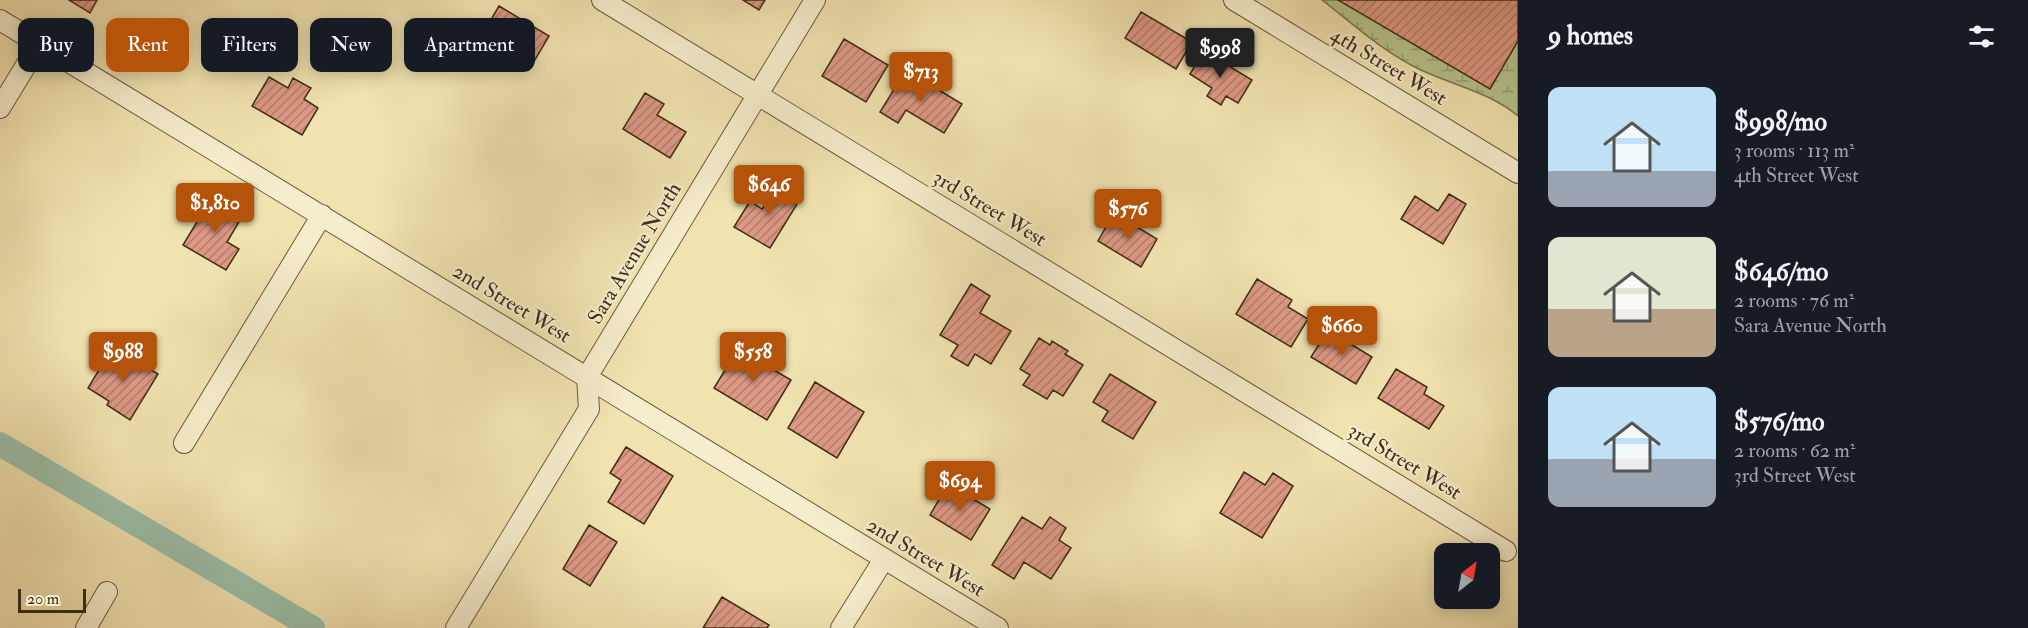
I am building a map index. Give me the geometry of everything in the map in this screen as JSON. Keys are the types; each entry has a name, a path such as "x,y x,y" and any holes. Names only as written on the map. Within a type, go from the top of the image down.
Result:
{"street":[{"name":"3rd Street West","path":"602,0 1506,550"},
{"name":"Sara Avenue North","path":"588,377 815,0"},
{"name":"4th Street West","path":"1234,0 1518,173"},
{"name":"2nd Street West","path":"0,20 18,31"},
{"path":"0,108 22,72"},
{"name":"2nd Street West","path":"85,72 998,628"},
{"path":"184,443 322,215"},
{"path":"456,628 589,409 588,377"},
{"path":"841,628 884,559"},
{"path":"86,628 107,592"}],"green space":[{"path":"1322,0 1518,0 1518,116 1484,95 1408,63 1370,38"}],"building":[{"path":"69,0 97,0 90,13"},
{"path":"743,0 765,0 759,10"},
{"path":"1338,0 1518,0 1518,41 1490,89"},
{"path":"499,6 519,18 492,18"},
{"path":"1141,12 1192,42 1176,69 1125,38"},
{"path":"535,28 549,36 535,60"},
{"path":"844,39 888,65 866,102 822,76"},
{"path":"1204,51 1252,80 1238,103 1226,96 1221,105 1207,96 1212,88 1190,74"},
{"path":"906,70 962,104 944,133 906,110 898,123 880,112"},
{"path":"269,77 288,88 293,78 311,88 304,99 318,108 302,135 252,106"},
{"path":"645,93 664,104 657,115 686,132 670,158 623,129"},
{"path":"779,182 802,196 770,248 734,227 750,201 762,209"},
{"path":"1449,194 1466,204 1443,244 1401,219 1415,196 1438,211"},
{"path":"212,197 243,215 227,242 239,249 226,270 183,245"},
{"path":"1114,213 1157,239 1141,267 1098,241"},
{"path":"1257,279 1292,300 1288,307 1308,319 1291,347 1236,314"},
{"path":"971,284 990,296 980,313 1011,331 991,364 975,354 968,366 951,356 958,345 940,335"},
{"path":"1328,330 1372,357 1356,384 1311,357"},
{"path":"1039,338 1050,345 1052,341 1068,351 1065,354 1083,365 1063,396 1053,390 1047,399 1023,385 1030,375 1020,369"},
{"path":"113,347 158,374 130,420 107,405 109,401 88,388"},
{"path":"738,349 752,357 757,349 771,358 767,366 791,380 767,420 714,388"},
{"path":"1396,369 1427,387 1424,394 1444,406 1429,429 1378,398"},
{"path":"1110,374 1156,402 1133,439 1102,421 1108,411 1093,402"},
{"path":"815,382 864,412 837,458 788,428"},
{"path":"626,447 673,476 644,524 608,502 621,480 610,473"},
{"path":"1244,472 1265,485 1273,473 1293,486 1262,538 1220,513"},
{"path":"948,484 990,509 971,540 930,515"},
{"path":"1022,517 1042,529 1050,517 1066,528 1059,540 1071,548 1051,579 1024,562 1014,579 992,565"},
{"path":"589,525 617,542 590,586 563,569"},
{"path":"722,597 769,625 767,628 703,628"}],"waterway":[{"path":"0,444 313,628"}]}
